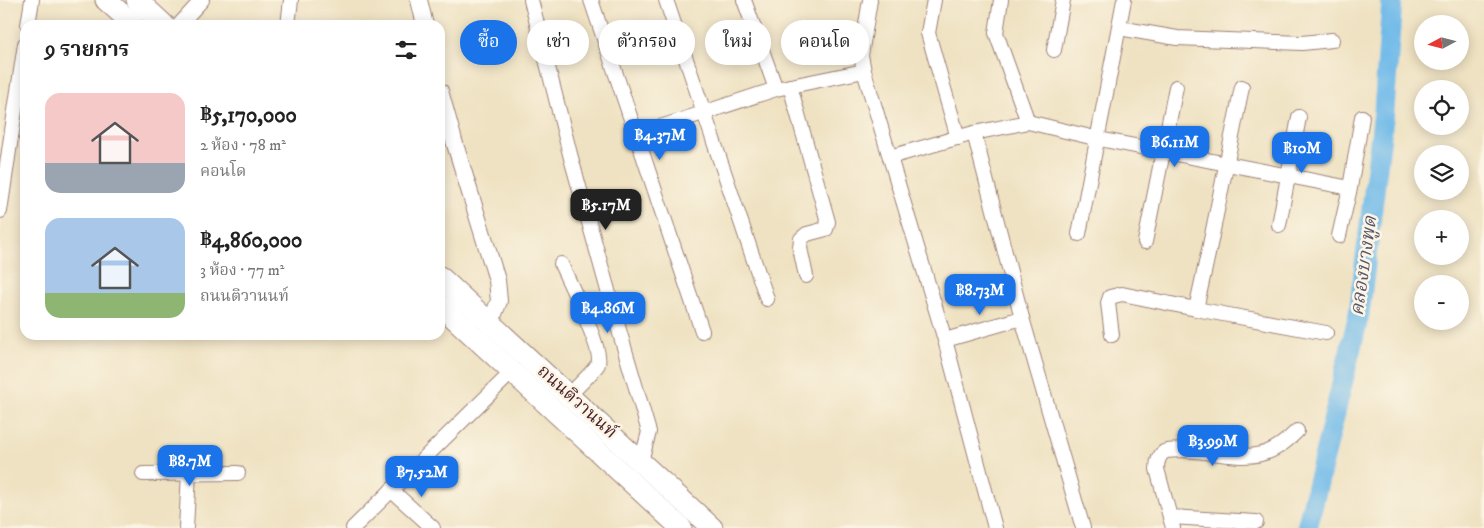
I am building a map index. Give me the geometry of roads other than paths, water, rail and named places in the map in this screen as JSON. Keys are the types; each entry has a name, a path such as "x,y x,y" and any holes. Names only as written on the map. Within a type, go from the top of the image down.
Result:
{"main road":[{"path":"106,0 128,20"},
{"path":"137,0 159,20"},
{"name":"ถนนติวานนท์","path":"445,284 514,372 681,528"},
{"name":"ถนนติวานนท์","path":"445,308 484,332 569,395 712,528"}],"street":[{"path":"29,20 32,0"},
{"path":"184,20 202,0"},
{"path":"289,20 291,0"},
{"path":"419,0 424,20"},
{"path":"531,0 574,168 649,432 641,461"},
{"path":"591,0 702,331"},
{"path":"666,0 767,300"},
{"path":"744,0 776,89"},
{"path":"870,0 861,55 864,71 945,340 995,528"},
{"path":"934,0 928,33 958,138"},
{"path":"1001,0 996,33 1028,122"},
{"path":"1054,50 1063,0"},
{"path":"1080,234 1124,0"},
{"path":"1119,28 1177,38 1302,43 1332,40"},
{"path":"636,135 776,89 864,71"},
{"path":"0,211 20,77"},
{"path":"790,86 828,222 826,228 807,234 801,239 800,248 806,276"},
{"path":"1146,242 1176,87"},
{"path":"1196,309 1242,88"},
{"path":"445,109 497,280 499,300 484,332"},
{"path":"1279,226 1299,117"},
{"path":"1339,236 1350,188 1362,117"},
{"path":"890,157 974,133 1028,122 1099,139 1350,188"},
{"path":"974,133 1022,318 1083,528"},
{"path":"561,264 595,339 598,354 598,363 569,395"},
{"path":"1112,335 1108,303 1110,297 1122,294 1326,333"},
{"path":"945,340 1022,318"},
{"path":"353,528 514,372"},
{"path":"1256,522 1172,522 1157,469 1160,455 1166,451 1191,450 1248,456 1260,454 1270,451 1297,431"},
{"path":"186,528 190,473"},
{"path":"143,474 238,473"},
{"path":"392,490 433,528"}],"waterway":[{"name":"คลองบางพูด","path":"1307,528 1359,314 1384,111 1392,0"}]}
